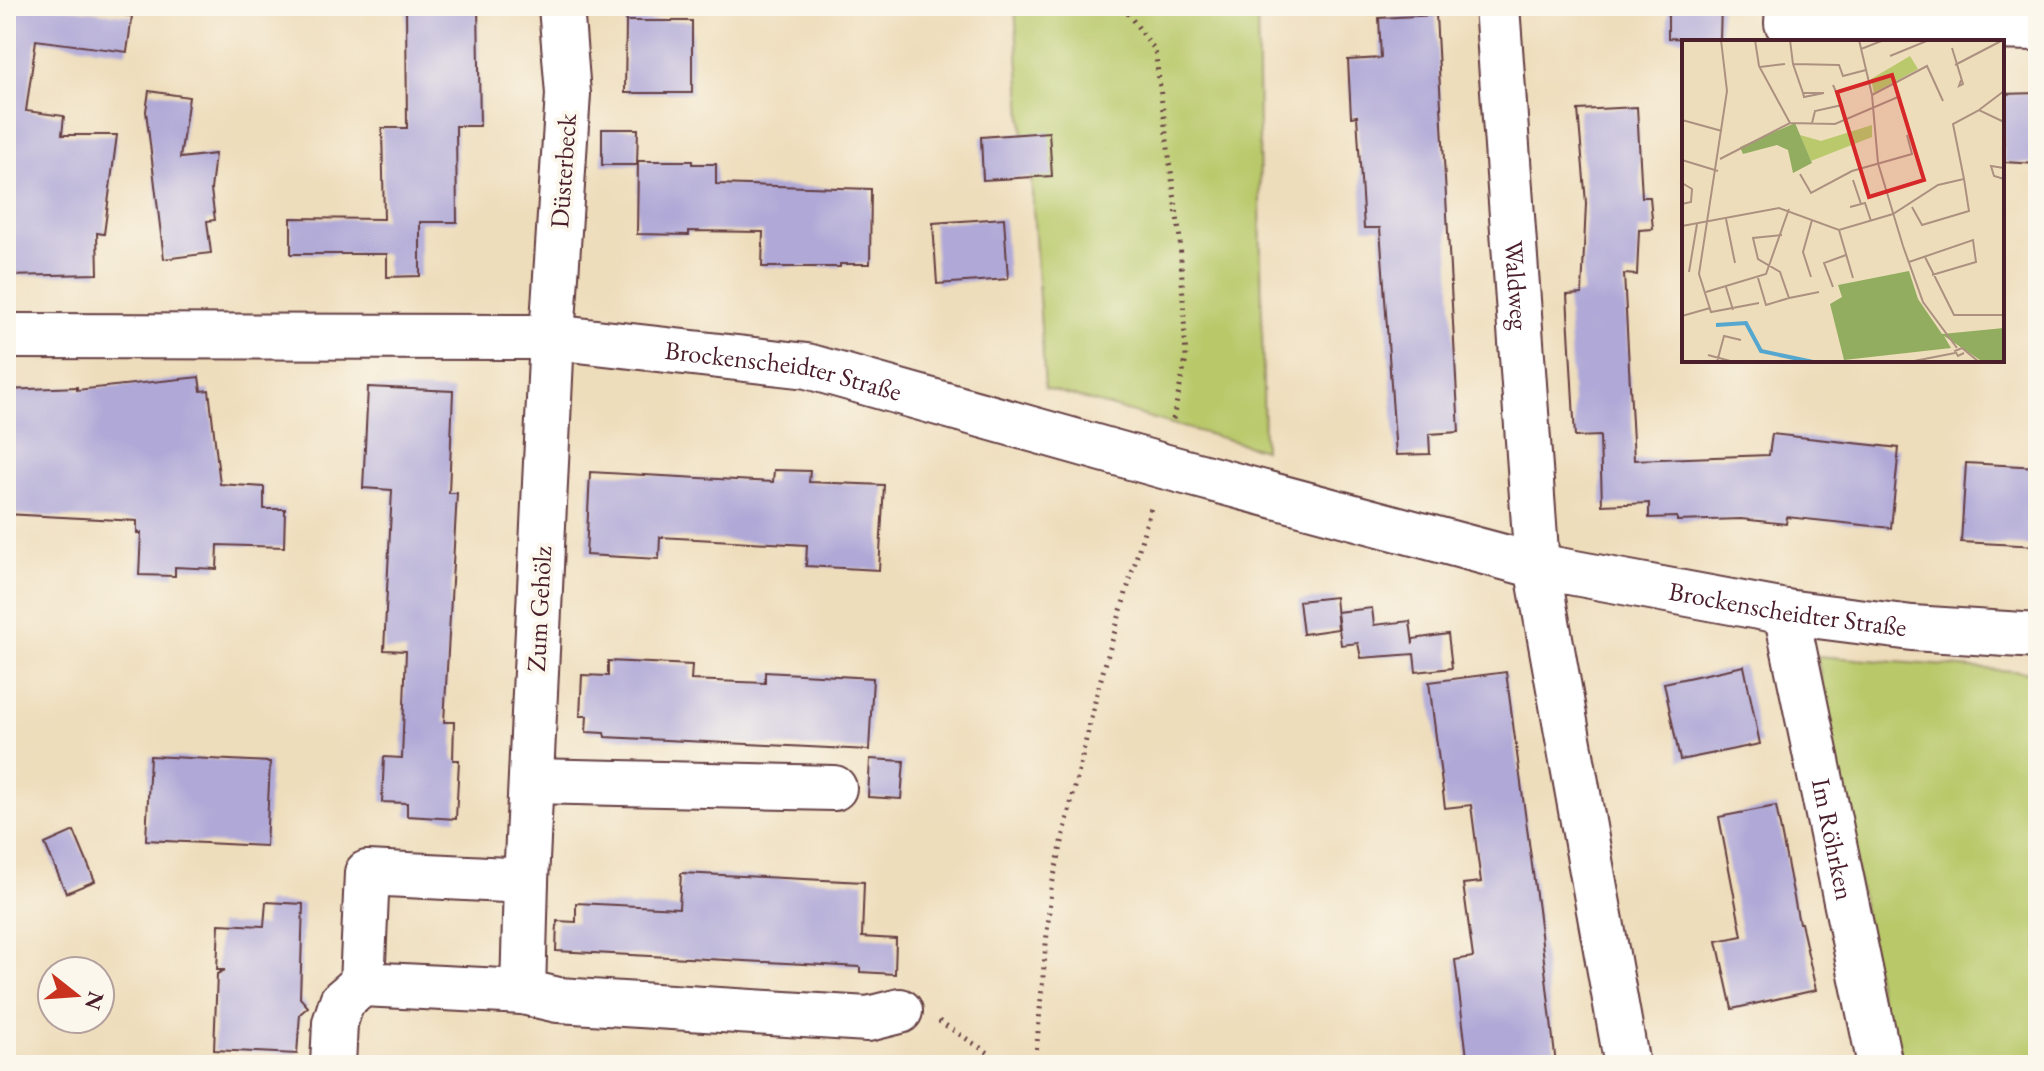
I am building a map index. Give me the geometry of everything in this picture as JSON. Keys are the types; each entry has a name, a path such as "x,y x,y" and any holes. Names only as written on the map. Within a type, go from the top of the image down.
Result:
{"street":[{"name":"Düsterbeck","path":"552,337 568,94 561,6"},
{"name":"Waldweg","path":"1497,6 1537,566"},
{"path":"1788,6 1787,23 2038,28"},
{"name":"Brockenscheidter Straße","path":"6,336 552,337 807,366 1537,566 1786,612 1912,628 2038,636"},
{"name":"Zum Gehölz","path":"523,992 552,337"},
{"path":"1537,566 1626,1060"},
{"name":"Im Röhrken","path":"1786,612 1880,1065"},
{"path":"531,781 834,788"},
{"path":"362,984 367,873 526,881"},
{"path":"333,1065 335,1023 342,1001 362,984 523,992 558,1000 868,1019 900,1011"}],"path":[{"path":"1035,1065 1051,889 1098,689 1163,466 1186,359 1180,239 1155,50 1126,11 1126,6"},
{"path":"900,1011 929,1015 1007,1065"}],"green space":[{"path":"1015,6 1257,6 1264,450 1045,388 1031,177 1023,134"},
{"path":"1817,656 2038,673 2038,1065 1892,1065"}],"building":[{"path":"6,6 46,6 132,16 127,52 36,40 26,111 64,116 62,135 117,135 104,234 97,233 98,274 6,276"},
{"path":"406,6 478,6 480,126 456,126 457,222 420,222 420,276 387,277 387,254 291,254 291,218 384,219 382,128 407,128"},
{"path":"1668,6 1721,6 1720,40 1668,38"},
{"path":"1436,15 1459,432 1429,434 1430,454 1396,455 1380,228 1364,228 1357,116 1351,117 1348,60 1381,58 1379,18"},
{"path":"626,21 692,21 692,93 625,93"},
{"path":"149,91 189,97 180,158 215,154 211,190 215,220 207,221 211,253 164,259 146,111"},
{"path":"2038,93 2038,164 2004,162 2004,94"},
{"path":"1637,107 1642,197 1650,197 1653,229 1639,230 1637,275 1624,274 1634,460 1769,455 1772,434 1899,448 1891,528 1787,517 1786,524 1741,519 1677,521 1677,517 1649,518 1649,503 1602,505 1600,436 1575,437 1567,295 1582,294 1586,203 1578,110"},
{"path":"602,129 638,129 637,165 602,165"},
{"path":"1049,132 1052,176 983,180 981,137"},
{"path":"638,161 716,164 716,184 871,189 870,264 762,267 763,232 637,234"},
{"path":"1004,218 1008,279 937,284 933,223"},
{"path":"199,377 201,391 209,390 220,484 264,487 264,509 285,509 284,547 218,545 217,569 175,567 175,576 139,575 141,533 137,533 137,521 6,514 6,390 77,387 77,390"},
{"path":"368,387 453,391 449,493 457,493 444,722 454,722 453,760 459,760 456,819 407,816 407,803 382,802 384,757 402,758 406,651 384,650 392,490 363,488"},
{"path":"1966,463 2038,467 2038,546 1961,542"},
{"path":"774,470 810,471 809,482 884,485 879,570 806,566 807,545 660,537 659,559 586,555 590,472 773,482"},
{"path":"1335,597 1338,629 1303,634 1299,601"},
{"path":"1372,608 1374,625 1410,621 1413,644 1413,639 1448,634 1452,668 1416,672 1414,654 1361,658 1358,643 1341,645 1337,612"},
{"path":"608,661 692,665 691,680 765,683 765,672 873,678 869,750 605,737 604,733 586,732 587,716 580,716 582,675 608,676"},
{"path":"1744,666 1760,744 1680,760 1664,683"},
{"path":"1506,672 1556,1065 1468,1065 1455,960 1473,957 1463,884 1481,882 1471,805 1445,808 1429,682"},
{"path":"150,756 270,762 266,846 146,840"},
{"path":"870,759 904,761 901,799 868,797"},
{"path":"1776,806 1816,990 1732,1009 1717,941 1742,936 1719,817"},
{"path":"74,831 95,881 66,893 45,844"},
{"path":"681,873 864,882 862,937 896,939 895,974 860,972 860,967 556,951 557,921 576,922 576,903 679,908"},
{"path":"266,902 303,904 300,998 308,1007 300,1014 297,1054 214,1050 217,974 225,970 217,970 219,924 264,926"}]}
